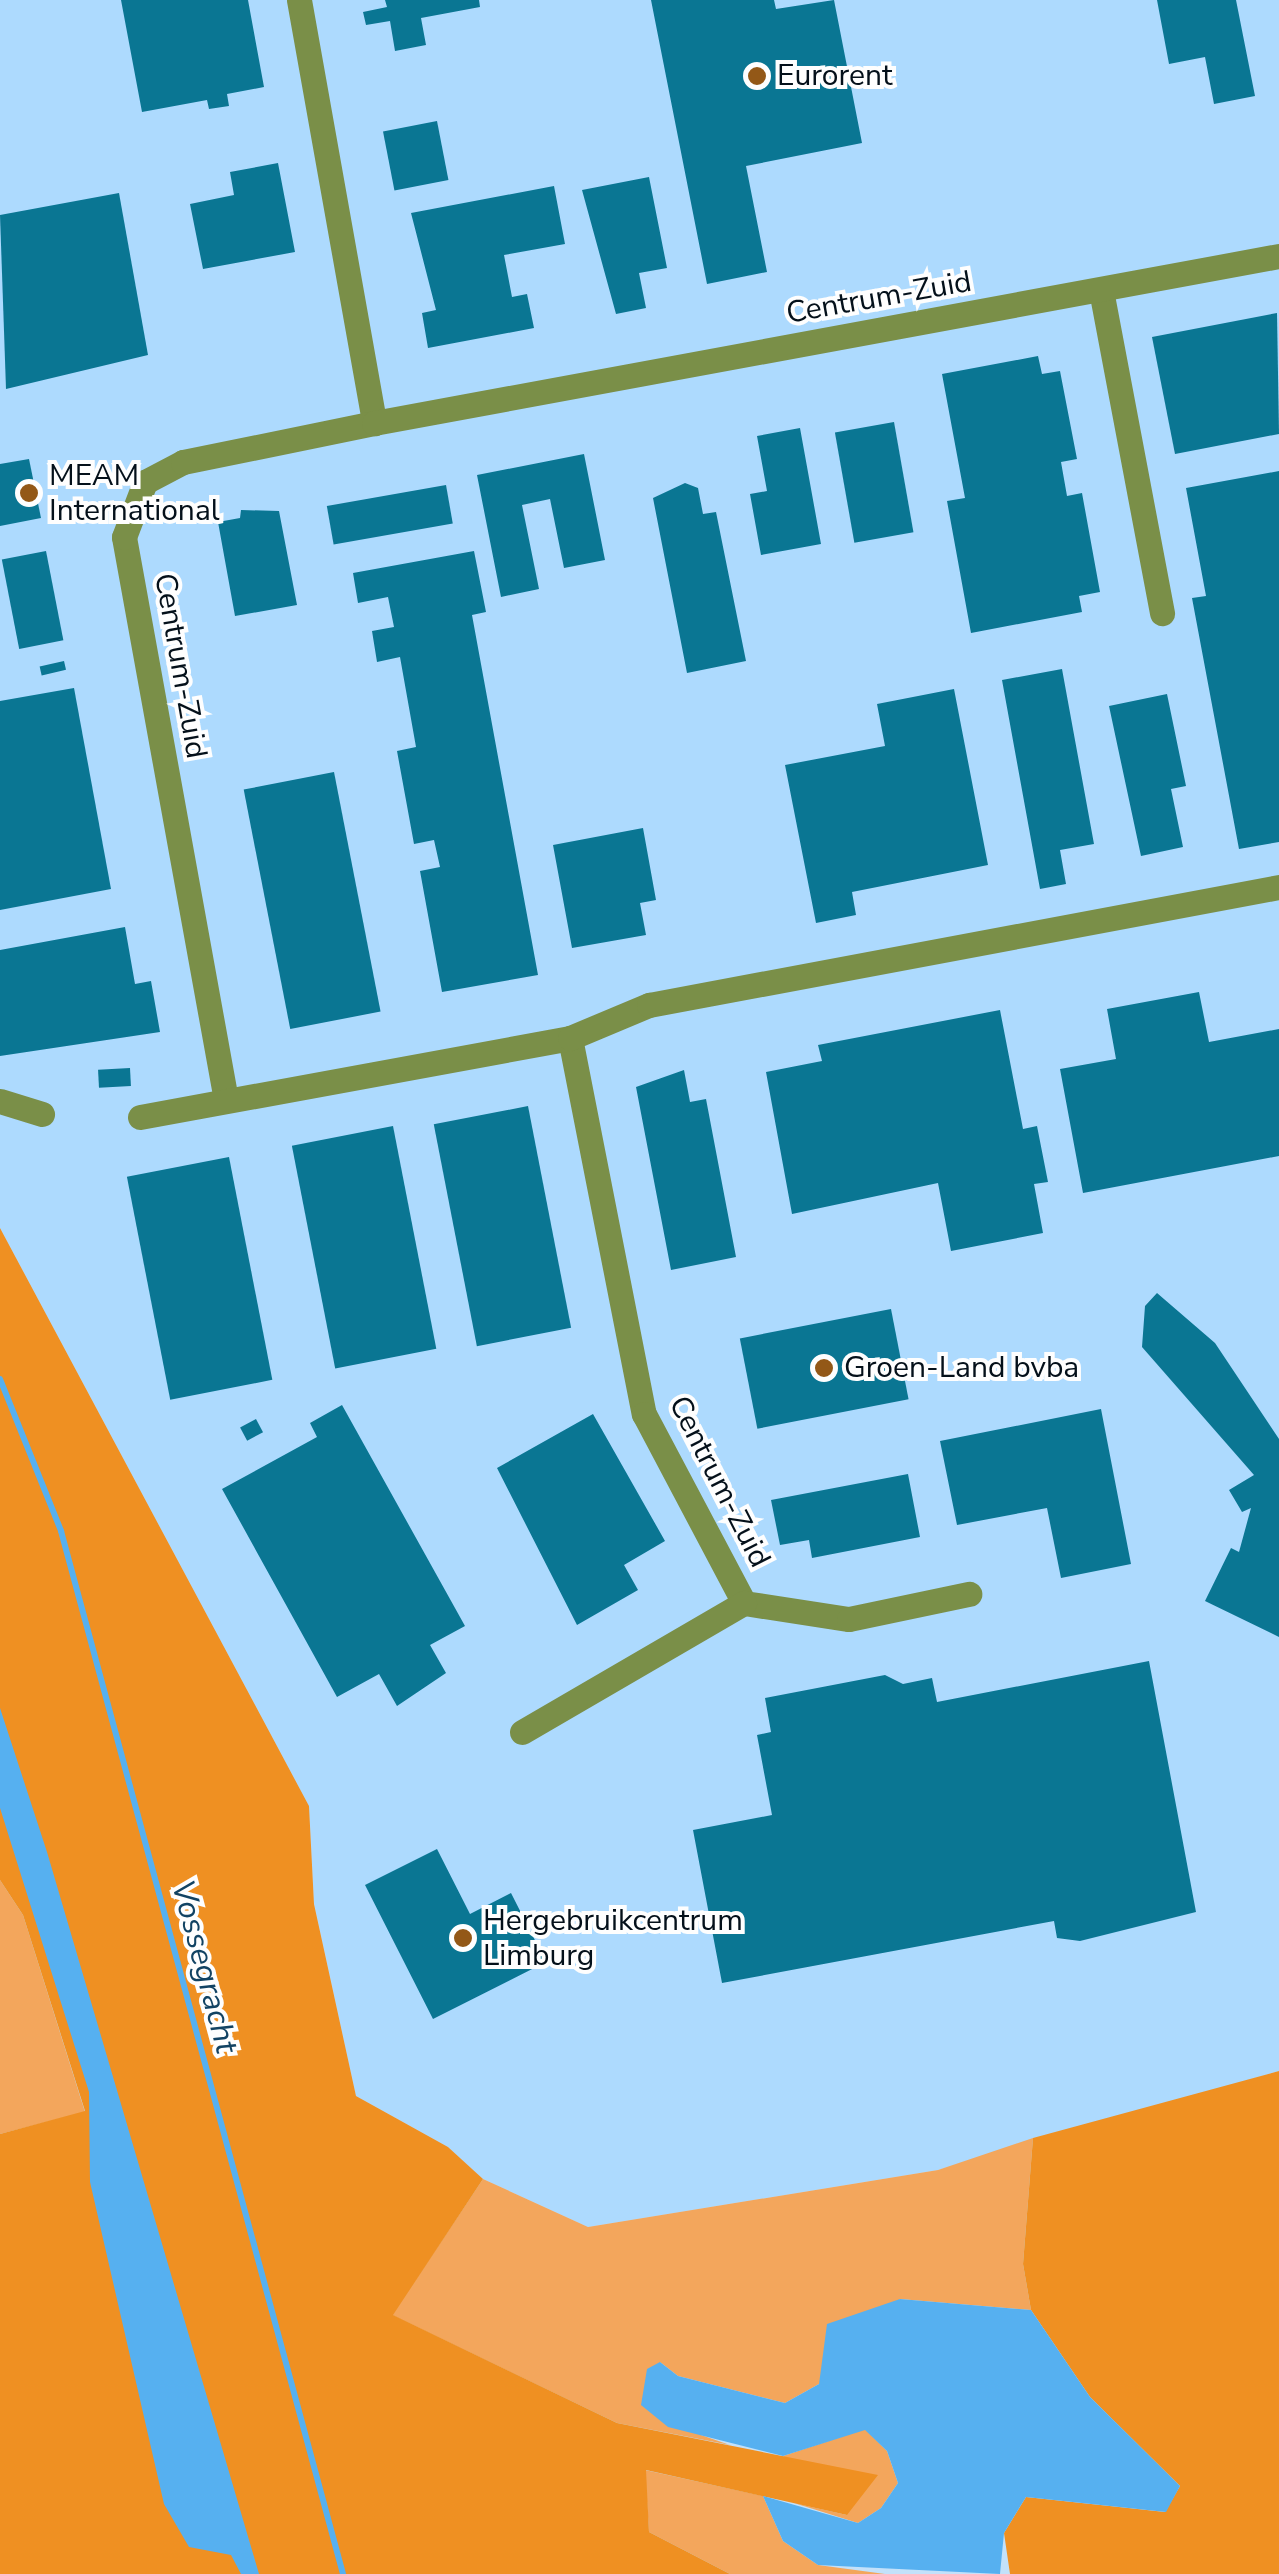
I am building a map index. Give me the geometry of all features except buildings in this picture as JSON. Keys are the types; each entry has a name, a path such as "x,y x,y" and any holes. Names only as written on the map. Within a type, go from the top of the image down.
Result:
{"street":[{"path":"298,0 374,423"},
{"name":"Centrum-Zuid","path":"226,1100 125,518 145,482 182,462 374,423 1279,256"},
{"path":"1101,290 1162,613"},
{"path":"140,1117 570,1038 649,1006 1279,887"},
{"name":"Centrum-Zuid","path":"570,1038 633,1378 744,1603"},
{"path":"0,1101 42,1114"},
{"name":"Centrum-Zuid","path":"522,1732 744,1603 849,1618 969,1594"}],"shaded area":[{"path":"0,0 1279,0 1279,2071 938,2170 588,2227 483,2179 448,2147 356,2096 314,1903 309,1806 0,1228"},
{"path":"0,1228 309,1806 314,1904 356,2096 448,2147 483,2179 393,2315 617,2423 878,2475 847,2515 646,2470 649,2532 730,2574 0,2574 0,2134 85,2111 23,1915 0,1880"},
{"path":"0,1880 23,1915 85,2112 0,2134"},
{"path":"1279,2071 1279,2574 1010,2574 1004,2533 1026,2497 1165,2512 1180,2486 1090,2397 1031,2310 1023,2264 1033,2138"},
{"path":"1033,2138 1023,2264 1031,2310 900,2299 819,2384 785,2403 678,2376 660,2362 701,2435 730,2445 617,2423 392,2315 483,2179 588,2227 938,2170"},
{"path":"865,2429 887,2451 898,2483 881,2508 858,2523 794,2503 847,2515 783,2456"},
{"path":"645,2470 763,2496 783,2541 818,2565 885,2574 730,2574 649,2532"}],"water":[{"path":"0,1708 47,1852 259,2574 241,2574 231,2555 189,2547 164,2504 90,2182 89,2092 0,1808"},
{"path":"900,2299 1031,2310 1090,2397 1180,2486 1166,2512 1026,2497 1004,2533 1000,2574 818,2565 783,2541 763,2496 858,2523 881,2508 898,2483 887,2451 865,2430 783,2456 668,2427 641,2405 647,2369 660,2362 678,2376 785,2403 819,2384 827,2324"}],"waterway":[{"name":"Vossegracht","path":"0,1379 61,1531 343,2574"}],"place":[{"name":"Eurorent","path":"757,76"},
{"name":"MEAM International","path":"29,493"},
{"name":"Groen-Land bvba","path":"824,1368"},
{"name":"Hergebruikcentrum Limburg","path":"463,1938"}]}
